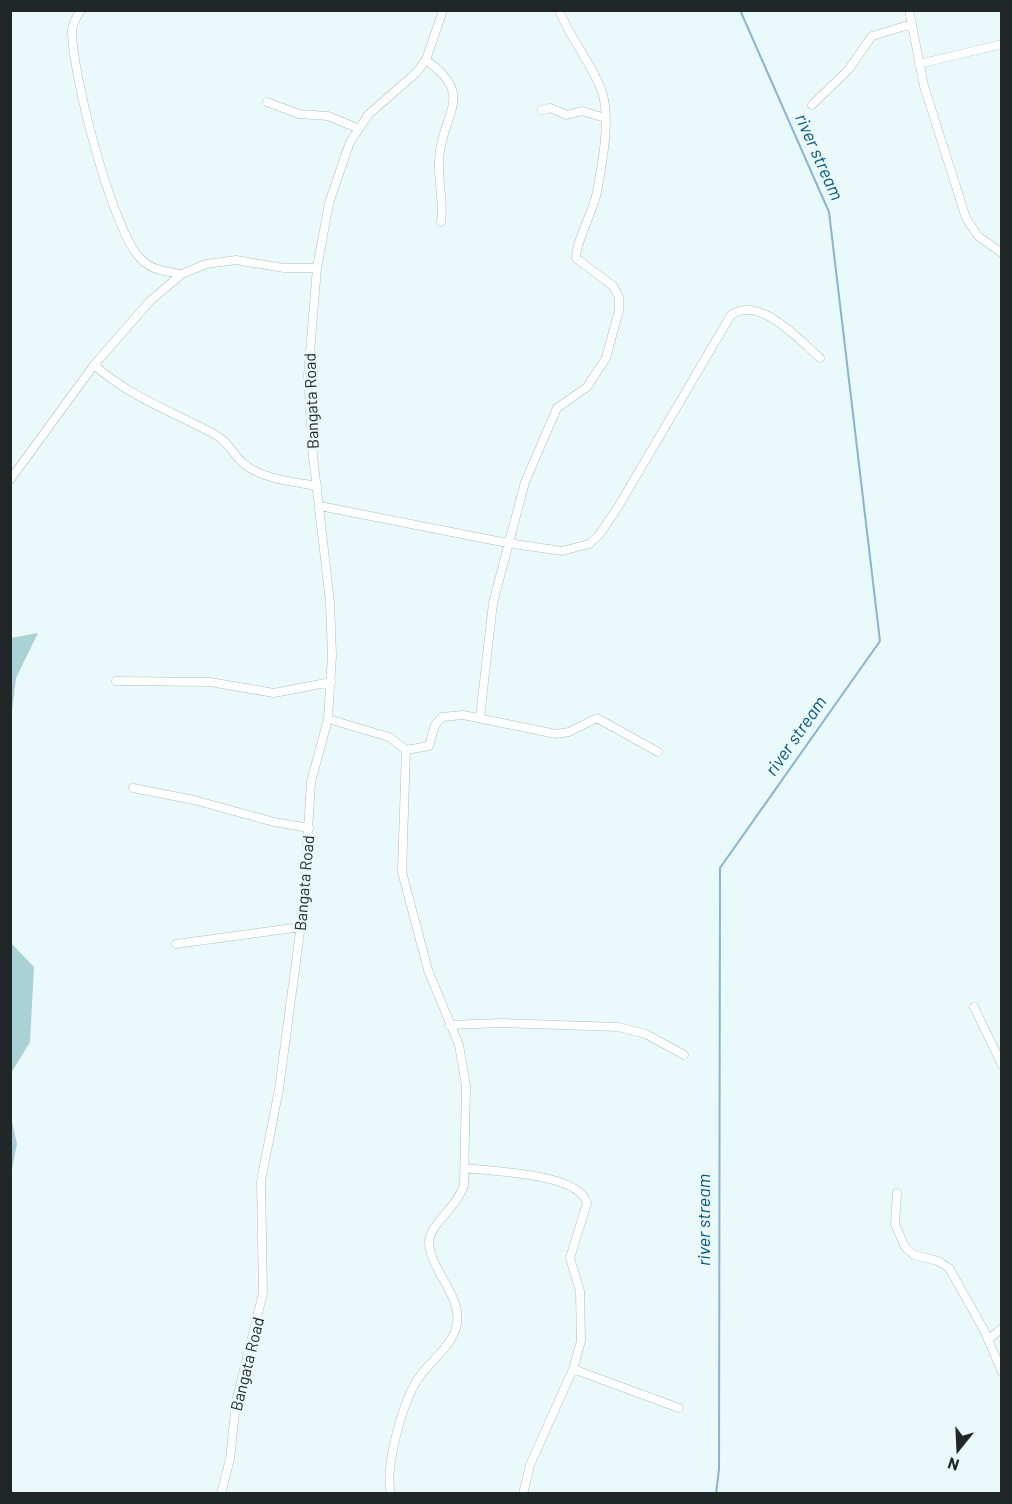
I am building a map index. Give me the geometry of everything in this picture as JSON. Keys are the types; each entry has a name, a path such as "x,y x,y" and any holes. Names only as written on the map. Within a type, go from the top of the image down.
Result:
{"street":[{"path":"81,10 72,29 76,66 94,141 123,227 130,245 148,266 182,274"},
{"name":"Bangata Road","path":"221,1494 230,1459 236,1402 263,1293 262,1173 279,1089 301,927 311,782 328,719 331,682 330,602 313,456 308,367 317,268 329,203 340,165 357,128 416,73 426,60 443,10"},
{"path":"480,717 493,603 507,543 525,482 545,430 557,408 580,393 595,376 606,358 619,310 619,297 614,286 579,261 575,254 595,203 602,161 605,118 601,89 575,46 559,10"},
{"path":"909,10 919,64 966,218 978,236 1002,253"},
{"path":"812,105 849,69 872,36 912,24"},
{"path":"919,64 1002,44"},
{"path":"426,60 447,76 453,92 453,106 439,161 443,189 441,222"},
{"path":"267,102 299,114 328,116 357,128"},
{"path":"542,110 550,108 567,115 582,111 605,118"},
{"path":"10,480 94,365 150,301 182,274 206,264 236,260 284,268 317,268"},
{"path":"320,506 507,543 562,551 580,548 599,535 724,325 737,311 751,310 763,314 820,358"},
{"path":"94,365 134,396 223,439 243,463 251,468 288,481 317,486"},
{"path":"116,681 210,682 274,693 331,682"},
{"path":"328,719 389,737 406,750 429,746 435,725 442,717 463,715 480,717 556,734 569,732 597,718 658,752"},
{"path":"391,1494 389,1481 391,1461 413,1386 451,1339 457,1325 455,1304 436,1264 429,1240 434,1227 459,1199 466,1168 466,1086 459,1045 449,1026 422,951 402,872 406,750"},
{"path":"133,788 194,800 274,822 309,828"},
{"path":"176,944 301,927"},
{"path":"974,1007 1002,1065"},
{"path":"449,1026 502,1023 618,1027 646,1034 684,1055"},
{"path":"466,1168 558,1180 579,1189 586,1197 587,1207 570,1258 580,1291 581,1341 573,1369 530,1465 523,1494"},
{"path":"897,1193 894,1220 905,1246 914,1255 938,1261 949,1268 988,1340 1002,1372"},
{"path":"988,1340 1002,1328"},
{"path":"573,1369 679,1408"}],"shaded area":[{"path":"38,633 16,678 11,719 11,638"},
{"path":"11,943 34,967 30,1042 11,1073"},
{"path":"10,1113 17,1144 11,1174 10,1174"}],"waterway":[{"name":"river stream","path":"716,1494 719,1469 720,868 880,641 829,212 740,10"},
{"path":"10,1486 12,1494"}]}
